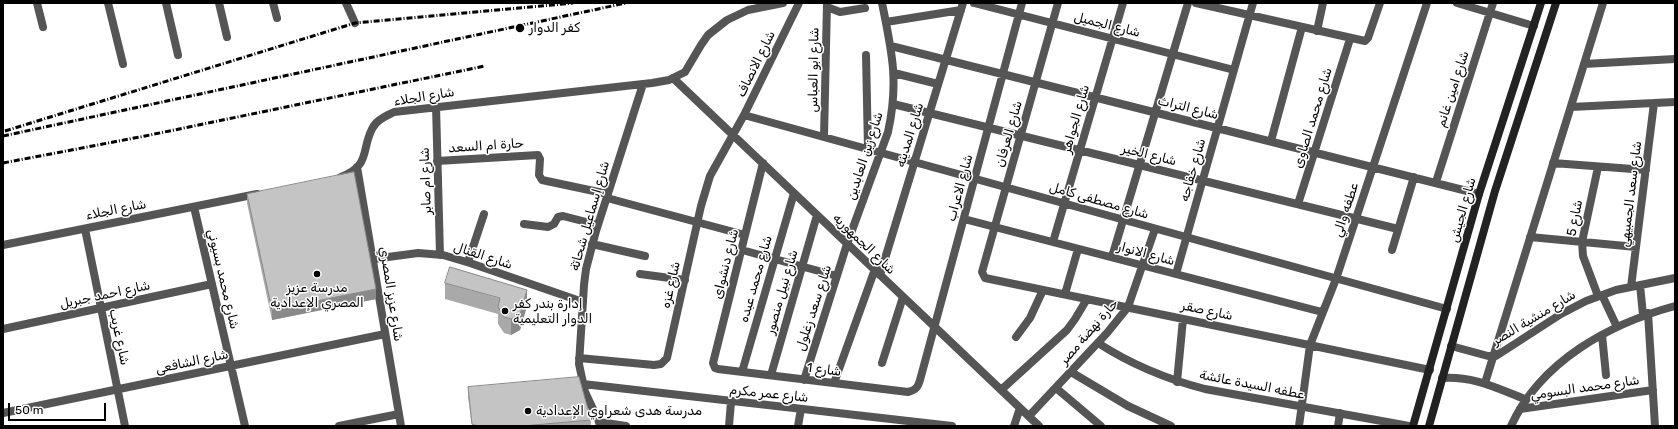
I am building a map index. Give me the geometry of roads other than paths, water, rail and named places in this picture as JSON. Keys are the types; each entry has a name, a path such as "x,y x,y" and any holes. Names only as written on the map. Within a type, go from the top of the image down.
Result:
{"main road":[{"name":"شارع الجيش","path":"1413,426 1438,343 1479,194 1542,3"},
{"name":"شارع الجيش","path":"1429,426 1495,191 1556,3"},
{"path":"1438,343 1451,346"}],"street":[{"path":"37,3 43,28"},
{"path":"108,3 123,64"},
{"path":"166,3 178,55"},
{"path":"219,3 227,37"},
{"path":"273,3 277,18"},
{"path":"346,3 355,23"},
{"path":"673,78 685,72 708,35 727,20 748,10 783,3"},
{"name":"شارع الانصاف","path":"732,134 744,115 799,3"},
{"name":"شارع زين العابدين","path":"847,244 888,132 893,104 894,73 891,46 882,3"},
{"name":"شارع الجميل","path":"974,3 1234,70"},
{"name":"شارع الاعراب","path":"920,380 1022,3"},
{"name":"شارع العرفان","path":"982,272 1058,3"},
{"name":"شارع الجواهر","path":"1053,242 1123,3"},
{"path":"1112,257 1188,3"},
{"path":"1196,3 1363,41 1367,39 1380,3"},
{"name":"شارع خفاجه","path":"1176,274 1253,3"},
{"path":"1316,31 1323,3"},
{"name":"عطفه والي","path":"1299,426 1310,345 1336,279 1427,3"},
{"path":"1457,3 1534,26"},
{"name":"شارع امين غانم","path":"1436,182 1493,3"},
{"path":"1485,383 1603,3"},
{"path":"827,5 840,12 865,8"},
{"name":"شارع ابو العباس","path":"824,137 827,5"},
{"path":"886,22 962,6"},
{"name":"شارع المدينه","path":"834,383 877,272 930,113 962,6"},
{"path":"1271,141 1302,27"},
{"name":"شارع محمد الصاوى","path":"1298,204 1350,39"},
{"name":"شارع التراث","path":"891,46 1479,194"},
{"path":"866,55 868,149"},
{"path":"1584,64 1675,59"},
{"path":"894,73 938,84"},
{"name":"شارع الجلاء","path":"357,167 365,154 372,130 377,122 394,112 436,106 643,84 673,78"},
{"name":"شارع الجمهوريه","path":"673,78 1039,426"},
{"name":"شارع إسماعيل شحاتة","path":"600,424 582,384 579,358 586,269 592,244 643,84"},
{"path":"1570,107 1675,102"},
{"name":"شارع سعد الجمبيهي","path":"1631,287 1654,103"},
{"name":"شارع الخير","path":"893,104 1398,229"},
{"name":"شارع ام صابر","path":"436,106 440,255"},
{"name":"شارع مصطفى كامل","path":"744,115 1447,309"},
{"name":"شارع غزه","path":"579,358 654,365 664,362 667,358 705,191 710,176 732,134"},
{"name":"حارة ام السعد","path":"437,161 538,155 540,159 539,175 542,180 608,196"},
{"name":"شارع دنشواى","path":"718,369 715,368 713,363 763,163"},
{"path":"1553,163 1646,170"},
{"path":"332,179 346,175 357,167"},
{"name":"شارع عزيز المصري","path":"357,167 401,426"},
{"name":"شارع 5","path":"1598,167 1582,242 1583,256 1600,295 1617,327"},
{"path":"1392,250 1414,177"},
{"name":"شارع الجلاء","path":"3,245 263,193"},
{"name":"شارع محمد عبده","path":"742,372 794,193"},
{"path":"608,196 745,235"},
{"name":"شارع محمد بسيوني","path":"194,207 245,426"},
{"path":"468,262 484,214"},
{"name":"شارع نبيل منصور","path":"770,375 817,215"},
{"path":"524,224 548,228 554,224 558,217 564,216 598,225"},
{"name":"شارع الانوار","path":"964,219 1322,312"},
{"name":"شارع غريب","path":"85,229 125,426"},
{"name":"حارة نهضة مصر","path":"1029,416 1072,372 1128,308 1155,229"},
{"path":"1530,237 1636,247"},
{"path":"592,244 645,256"},
{"name":"شارع سعد زغلول","path":"804,380 847,244"},
{"path":"1065,294 1078,249"},
{"path":"742,250 837,276"},
{"name":"شارع القنال","path":"373,259 418,253 440,255 468,262 583,302"},
{"name":"شارع صقر","path":"982,272 985,278 1430,370"},
{"path":"640,274 685,280"},
{"name":"شارع منشية النصر","path":"1451,346 1493,356 1502,353 1573,307 1600,295 1675,278"},
{"name":"شارع احمد جبريل","path":"3,329 212,284"},
{"path":"1640,285 1646,314 1655,426"},
{"path":"1016,337 1030,318 1043,290"},
{"path":"882,362 903,297"},
{"path":"1001,390 1067,330 1087,299"},
{"path":"1510,426 1525,399 1546,375 1582,347 1617,327 1646,314 1675,306"},
{"path":"1177,382 1183,319"},
{"name":"شارع الشافعى","path":"3,413 385,334"},
{"path":"1602,335 1606,375"},
{"name":"عطفه السيدة عائشة","path":"1098,343 1138,366 1177,382 1205,389 1410,426"},
{"name":"شارع 1","path":"718,369 908,392 913,391 918,387 920,380"},
{"path":"1072,372 1128,406 1171,426"},
{"path":"1442,378 1464,378 1485,383 1525,399"},
{"name":"شارع عمر مكرم","path":"582,384 952,426"},
{"path":"1056,388 1101,426"},
{"name":"شارع محمد البسومي","path":"1520,409 1653,390"},
{"path":"729,426 731,402"},
{"path":"1014,426 1020,408"},
{"path":"798,426 801,409"},
{"path":"1338,426 1340,413"},
{"path":"339,426 399,414"},
{"path":"600,424 626,426"}],"railway":[{"path":"5,131 355,23 573,3"},
{"path":"3,136 626,3"},
{"path":"3,163 145,136 485,66"}],"place":[{"name":"كفر الدوار","path":"520,28"},
{"name":"مدرسة عزيز المصري الإعدادية","path":"317,274"},
{"name":"إدارة بندر كفر الدوار التعليمية","path":"505,311"},
{"name":"مدرسة هدى شعراوي الإعدادية","path":"528,411"}]}
